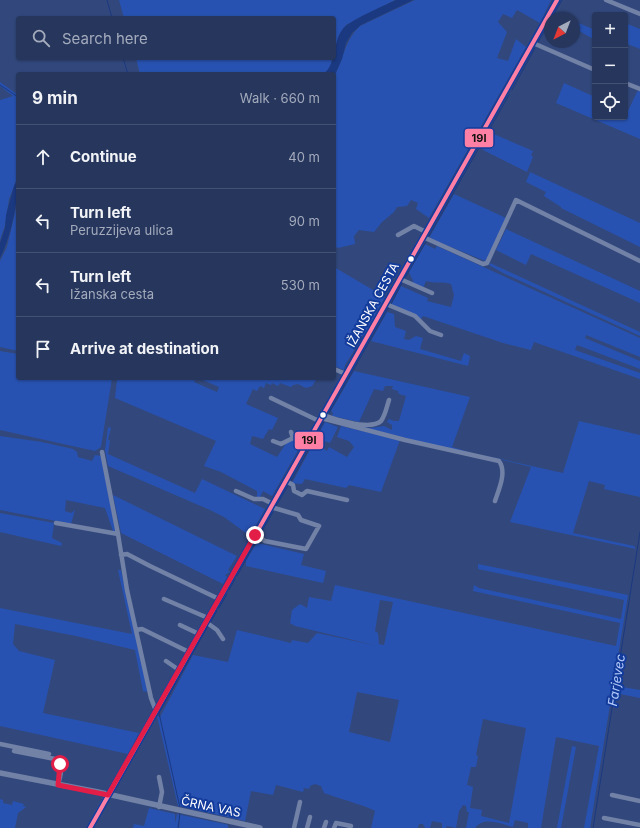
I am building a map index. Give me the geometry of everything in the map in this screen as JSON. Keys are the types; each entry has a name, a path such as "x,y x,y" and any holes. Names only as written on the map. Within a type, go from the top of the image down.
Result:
{"main road":[{"name":"IŽANSKA CESTA","path":"90,828 108,795"}],"street":[{"name":"IŽANSKA CESTA","path":"108,795 557,0"},
{"path":"606,0 640,14"},
{"path":"533,43 592,69"},
{"path":"628,84 640,89"},
{"path":"398,235 414,226 425,235 483,264 487,263 516,200 640,261"},
{"path":"400,279 432,293"},
{"path":"386,304 415,316 430,331 441,335"},
{"path":"336,370 346,374"},
{"path":"271,398 321,418 418,443 499,461 502,466 502,473 500,487 495,501"},
{"path":"321,418 375,425 382,420 389,400"},
{"path":"290,432 293,438 306,445"},
{"path":"273,441 281,444 293,438"},
{"path":"102,452 127,590 151,698 156,711"},
{"path":"286,481 293,485 294,491 302,495 307,491 347,500"},
{"path":"236,491 254,499 263,499 272,506 298,515 301,520 319,526 306,550 265,540 255,535"},
{"path":"56,523 118,534"},
{"path":"121,555 127,554 219,599"},
{"path":"164,599 207,620 217,630 223,639"},
{"path":"180,625 199,634"},
{"path":"136,630 142,629 189,652"},
{"path":"166,661 179,670"},
{"path":"0,744 49,754"},
{"path":"14,752 55,759 59,762 61,768 58,785"},
{"name":"ČRNA VAS","path":"0,773 260,828"},
{"path":"159,777 162,792 159,807"},
{"path":"612,795 640,801"},
{"path":"294,828 300,802"},
{"path":"307,828 310,817"},
{"path":"604,818 640,826"},
{"path":"324,828 326,822"},
{"path":"334,828 336,823 350,826 350,828"}],"shaded area":[{"path":"119,0 395,0 346,25 339,35 336,45 336,16 123,16"},
{"path":"396,0 413,0 361,25 352,33 346,43 342,59 336,72 326,72 332,60 336,60 336,45 342,30 359,18"},
{"path":"415,0 551,0 540,23 517,10 512,18 503,14 498,22 507,32 497,58 508,61 516,39 526,47 429,218 416,209 418,203 411,200 407,206 397,207 374,232 359,230 354,236 355,244 338,248 336,247 336,73 351,37 360,26"},
{"path":"580,24 592,29 592,38 580,31"},
{"path":"628,24 640,29 640,49 628,44"},
{"path":"136,60 332,60 330,68 325,72 140,72"},
{"path":"0,82 16,94 16,181 9,199 5,225 0,240 0,100 13,96 0,86"},
{"path":"564,83 592,96 592,118 556,103"},
{"path":"640,90 640,139 596,120 628,120 628,111 637,92"},
{"path":"489,132 533,151 531,155 533,157 527,172 480,147"},
{"path":"530,172 640,223 640,247 561,208 544,196 546,192 526,182"},
{"path":"16,182 16,203 13,219 4,250 0,258 0,243 5,228 6,215"},
{"path":"454,194 506,218 487,260 485,261 429,238"},
{"path":"16,209 16,351 0,347 0,261 7,247"},
{"path":"506,229 640,291 640,303 531,254 526,265 496,250"},
{"path":"425,244 435,249 437,246 640,338 640,357 586,335 585,338 640,361 640,369 577,345 575,350 640,373 640,379 534,342 531,350 503,343 423,316 421,319 391,305 401,286 428,298 427,301 451,307 454,295 451,284 426,281 423,288 412,283 413,281 409,272"},
{"path":"490,263 640,332 640,336 503,273 489,265"},
{"path":"336,268 385,297 364,335 360,337 361,339 345,365 344,370 336,367"},
{"path":"387,312 394,314 395,327 406,331 404,339 409,340 416,336 423,338 420,349 461,361 464,353 470,356 468,366 371,341"},
{"path":"0,351 16,354 16,380 112,380 101,447 95,451 0,430"},
{"path":"354,371 470,397 452,447 472,453 443,448 355,425 370,428 384,426 392,430 392,425 387,422 389,419 399,421 406,396 399,394 398,391 392,389 393,386 385,386 383,391 374,389 359,422 332,416 333,413 331,411"},
{"path":"117,380 195,380 194,382 217,392 219,387 203,380 316,380 312,386 306,388 298,384 291,387 280,383 278,386 272,383 271,385 266,383 264,388 260,386 257,391 253,389 246,404 278,418 272,430 269,429 263,439 252,436 250,444 277,457 287,442 294,440 301,445 272,496 263,491 260,497 257,497 257,491 221,472 204,466 216,441 115,398"},
{"path":"579,421 640,435 640,497 604,489 605,485 589,481 573,533 634,546 636,549 510,522 531,467 483,455 563,473"},
{"path":"325,422 338,427 330,443 324,441 321,447 327,451 329,447 347,457 354,447 349,441 337,437 341,426 400,440 381,492 349,485 346,488 305,479 302,484 292,483"},
{"path":"108,427 111,428 108,439 110,441 108,454 195,493 202,479 265,509 250,536 224,517 210,510 108,466 105,450"},
{"path":"0,436 42,442 73,449 77,452 78,457 92,461 95,455 101,456 116,532 113,531 105,508 66,500 65,511 71,513 75,510 71,524 0,510"},
{"path":"113,495 237,556 228,570 230,572 225,575 227,577 223,584 121,533"},
{"path":"0,513 54,523 52,538 62,543 61,546 0,532"},
{"path":"257,543 304,554 301,565 326,571 323,583 246,566 246,560"},
{"path":"478,564 628,595 590,828 584,828 599,746 556,737 541,828 528,828 528,823 515,820 513,827 492,822 483,822 475,828 466,828 469,812 467,812 466,806 463,805 459,811 456,828 447,826 446,828 442,828 442,823 432,821 430,828 425,828 423,824 419,824 418,828 371,828 375,811 324,793 321,786 315,784 310,786 309,789 304,788 303,792 276,785 273,795 251,791 245,821 178,806 157,716 160,717 193,655 228,662 237,630 291,643 292,640 308,643 317,633 378,646 295,626 290,623 292,610 300,604 307,608 309,597 331,601 335,585 616,646 620,623 473,591 474,585 479,588 621,619 624,600 478,569","holes":["380,600 393,602 384,645 379,644 378,633 375,631","357,692 399,700 390,742 349,732","483,719 526,728 509,823 481,816 482,810 470,808 473,787 467,785 471,767 476,767 478,756 476,755"]},
{"path":"118,570 121,570 147,692 143,691 135,650 15,624 13,644 19,651 55,660 43,713 139,733 128,754 0,726 0,608 132,634"},
{"path":"617,686 640,690 640,698 615,693"},
{"path":"572,746 576,747 561,828 557,828"},
{"path":"0,799 3,800 3,803 12,805 13,801 24,804 23,806 26,807 18,813 15,828 0,828"},
{"path":"149,808 175,814 175,823 177,814 225,824 228,825 228,828 179,828 180,818 178,828 133,828 134,824 144,826"}],"waterway":[{"path":"107,0 111,16"},
{"path":"555,12 562,0"},
{"path":"538,42 544,32"},
{"path":"512,90 535,48"},
{"path":"124,60 127,72"},
{"path":"0,85 16,96"},
{"path":"429,236 509,95"},
{"path":"405,278 426,242"},
{"path":"391,304 402,283"},
{"path":"329,413 389,307"},
{"path":"291,481 324,422"},
{"path":"276,506 288,486"},
{"path":"260,535 273,512"},
{"name":"Farjevec","path":"593,828 640,532"},
{"path":"237,576 257,540"},
{"path":"229,590 235,579"},
{"path":"219,608 227,594"},
{"path":"210,623 217,611"},
{"path":"180,808 159,713 208,626"},
{"path":"178,828 180,813"}],"transit line":[{"name":"19I","path":"90,828 557,0"}],"route":[{"path":"60,764 61,768 58,785 108,795 255,535"}]}
